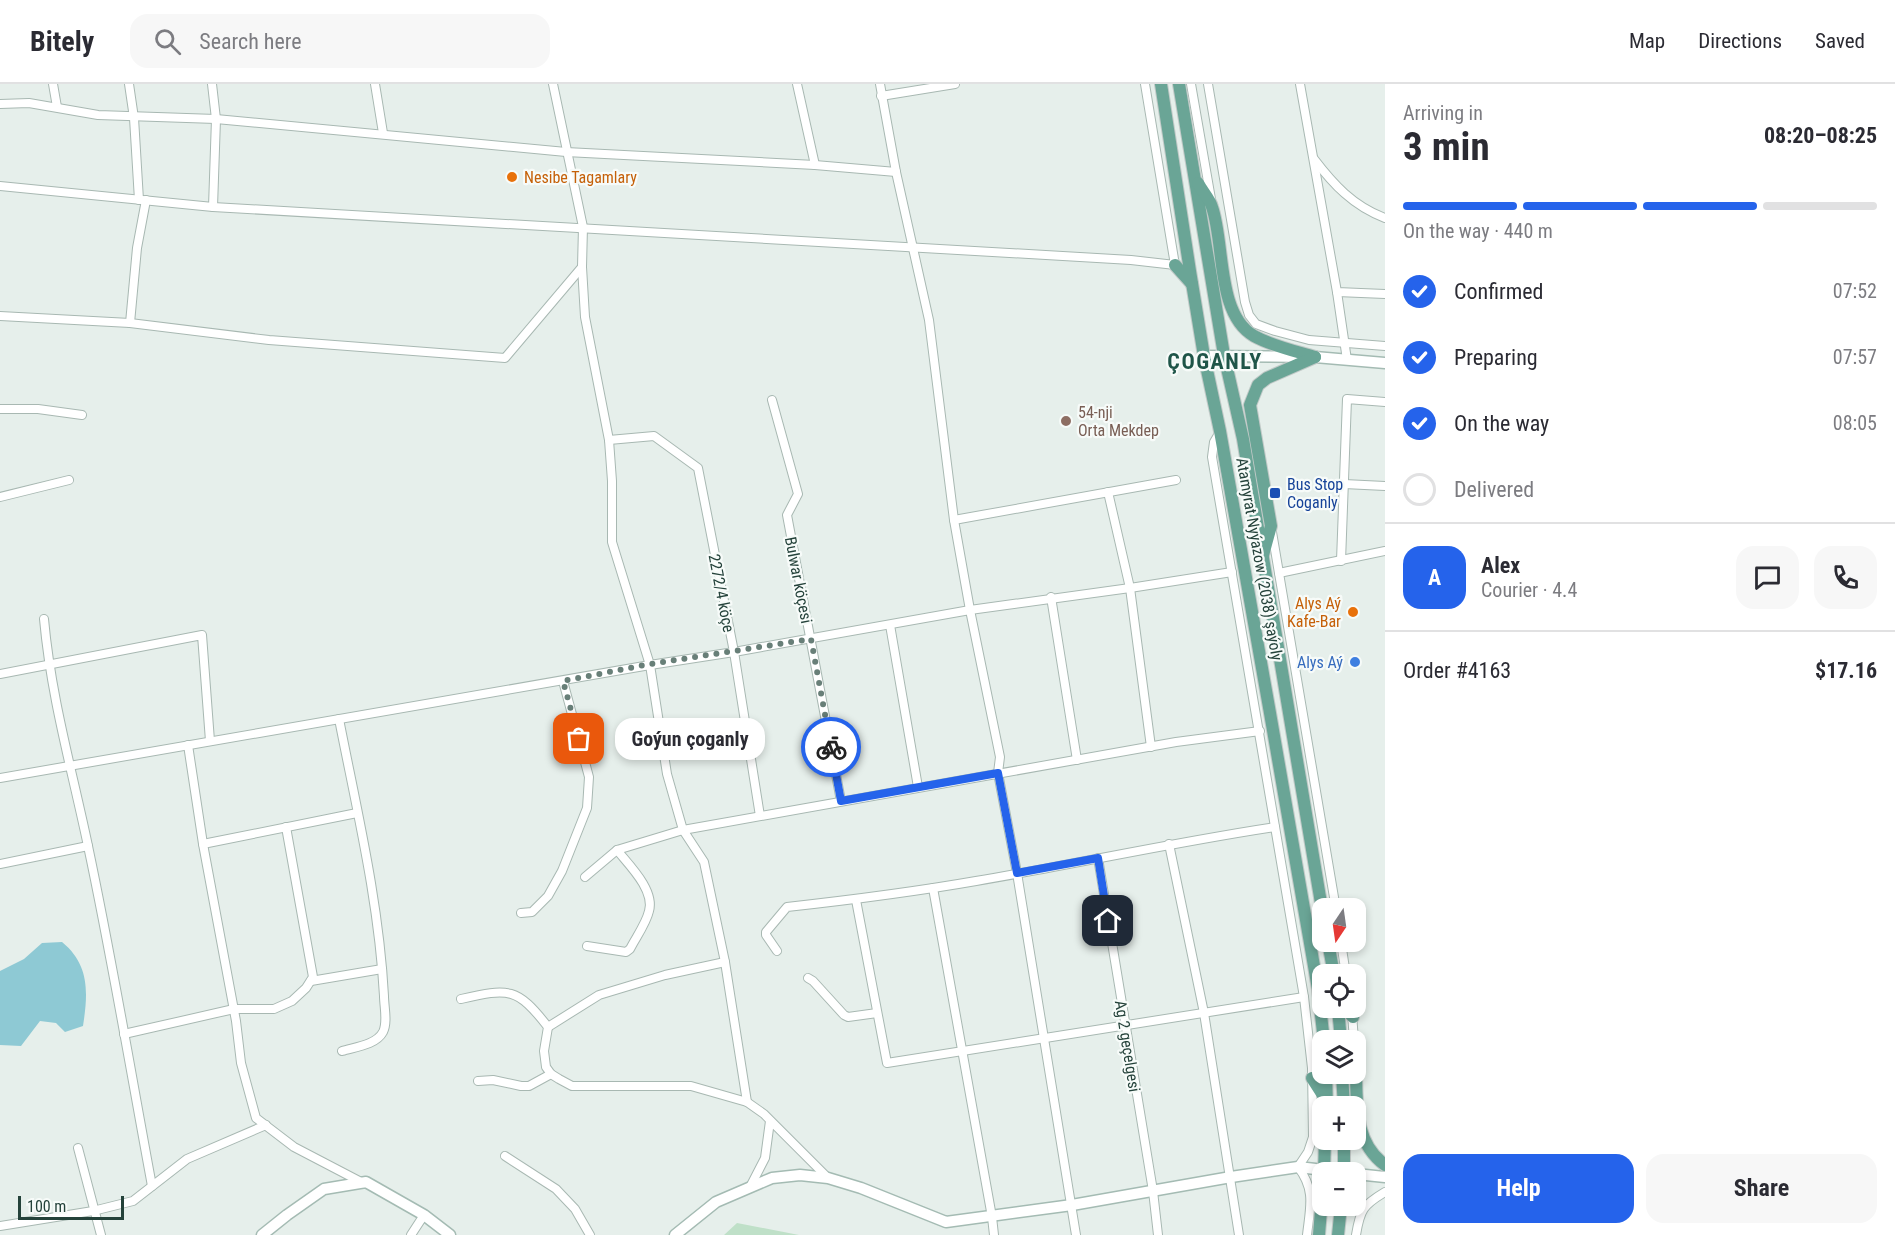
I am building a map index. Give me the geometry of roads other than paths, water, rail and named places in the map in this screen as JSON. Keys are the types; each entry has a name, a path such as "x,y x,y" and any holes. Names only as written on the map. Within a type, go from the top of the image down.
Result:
{"main road":[{"name":"Atamyrat Nyýazow (2038) şaýoly","path":"1161,84 1204,356 1220,430 1318,989 1323,1030"},
{"name":"Atamyrat Nyýazow (2038) şaýoly","path":"1179,84 1224,355 1243,439 1320,898"},
{"path":"1195,180 1212,206 1229,300 1235,317 1244,329 1254,336 1315,357"},
{"path":"1213,292 1221,256"},
{"path":"1175,265 1192,284"},
{"path":"1262,560 1271,526 1250,405 1258,385 1274,374 1315,357"},
{"path":"1243,439 1260,461"},
{"path":"1357,1084 1360,1129 1372,1154 1385,1165"},
{"path":"1319,1235 1321,1216"},
{"path":"1338,1235 1340,1216"}],"street":[{"path":"53,84 57,107"},
{"path":"129,84 142,200 129,323"},
{"path":"212,84 216,119 213,207"},
{"path":"375,84 383,133"},
{"path":"553,84 583,227 582,267 585,316 609,440 612,542 650,664 667,774 683,830 704,862 725,962 747,1102"},
{"path":"797,84 815,165"},
{"path":"880,84 896,172 929,320 954,520 1000,757 998,773 1045,1038 1076,1235"},
{"path":"881,96 956,84"},
{"path":"0,186 213,207 1131,260 1175,265 1145,84"},
{"path":"1191,84 1212,206"},
{"path":"1208,84 1249,315 1256,324 1309,340 1385,346"},
{"path":"1300,84 1347,360"},
{"path":"0,104 29,103 98,115 216,119 383,133 566,152 815,165 896,172"},
{"path":"1312,156 1334,184 1349,198 1385,218"},
{"path":"0,316 129,323 269,340 505,357 582,267"},
{"path":"1337,292 1385,294"},
{"path":"1204,356 1315,357 1385,363"},
{"path":"1341,561 1347,399 1385,402"},
{"name":"Bulwar köçesi","path":"772,400 798,494 786,515 841,801"},
{"path":"0,410 38,409 82,415"},
{"path":"1220,430 1214,442 1212,457 1304,998 1312,1078"},
{"name":"2272/4 köçe","path":"609,440 654,436 698,468 734,652 760,816"},
{"path":"0,497 69,480"},
{"path":"954,520 1176,480"},
{"path":"1344,484 1385,486"},
{"path":"1108,492 1130,588 1151,747"},
{"path":"1271,526 1334,898"},
{"path":"1279,573 1385,551"},
{"path":"0,778 970,610 1232,572"},
{"path":"1051,597 1077,760"},
{"path":"44,619 48,666 68,765 88,846 152,1186"},
{"path":"890,625 918,788"},
{"path":"0,674 202,635 210,741"},
{"path":"521,913 532,912 548,896 562,871 587,808 589,777 563,681"},
{"path":"339,719 370,872 382,969 385,1024 383,1032 376,1041 342,1051"},
{"path":"585,877 617,850 683,830 998,773 1260,731"},
{"path":"188,745 203,844 234,1009 241,1063 256,1118 294,1147 363,1183"},
{"path":"203,844 357,813"},
{"path":"124,1034 234,1009 274,1009 292,1001 306,988 313,977 286,827"},
{"path":"777,951 766,932 787,908 933,888 1169,844 1275,827"},
{"path":"1169,844 1203,1013 1239,1235"},
{"path":"0,864 88,846"},
{"path":"587,946 626,952 630,949 649,912 648,896 644,886 617,850"},
{"name":"Ag 2 geçelgesi","path":"1098,858 1153,1191 1158,1235"},
{"path":"933,888 994,1235"},
{"path":"856,900 887,1063 1304,998"},
{"path":"725,962 666,975 598,995 548,1027 544,1051 546,1067 551,1074 572,1086 691,1086 747,1102 770,1121 828,1178"},
{"path":"311,981 382,969"},
{"path":"808,978 848,1017 878,1013"},
{"path":"461,999 494,992 507,993 526,1001 548,1027"},
{"path":"478,1081 493,1080 529,1086 551,1074"},
{"path":"1298,1167 1308,1152 1313,1137 1312,1084"},
{"path":"750,1187 765,1158 770,1121"},
{"path":"0,1226 93,1211 133,1201 187,1159 266,1125"},
{"path":"78,1148 101,1235"},
{"path":"505,1156 556,1189 575,1209 590,1235"},
{"path":"1298,1167 1310,1186 1307,1235"},
{"path":"675,1235 716,1202 772,1178 800,1174 828,1178 861,1188 946,1222 1072,1205 1298,1167 1312,1170"},
{"path":"1366,1175 1385,1177"},
{"path":"262,1235 324,1189 366,1182 424,1215 450,1235"},
{"path":"1356,1235 1361,1211 1367,1203 1385,1192"},
{"path":"411,1235 424,1215"},
{"path":"9,1224 10,1235"}],"water":[{"path":"62,942 78,960 85,980 86,1002 83,1026 65,1032 56,1023 40,1021 21,1046 0,1045 0,971 24,959 42,943"}],"place":[{"name":"Nesibe Tagamlary","path":"512,177"},
{"name":"54-nji Orta Mekdep","path":"1066,421"},
{"name":"Bus Stop Coganly","path":"1275,493"},
{"name":"Alys Aý Kafe-Bar","path":"1353,612"},
{"name":"Alys Aý","path":"1355,662"},
{"name":"Goýun çoganly","path":"579,739"}],"district":[{"name":"ÇOGANLY","path":"1215,361"}]}
